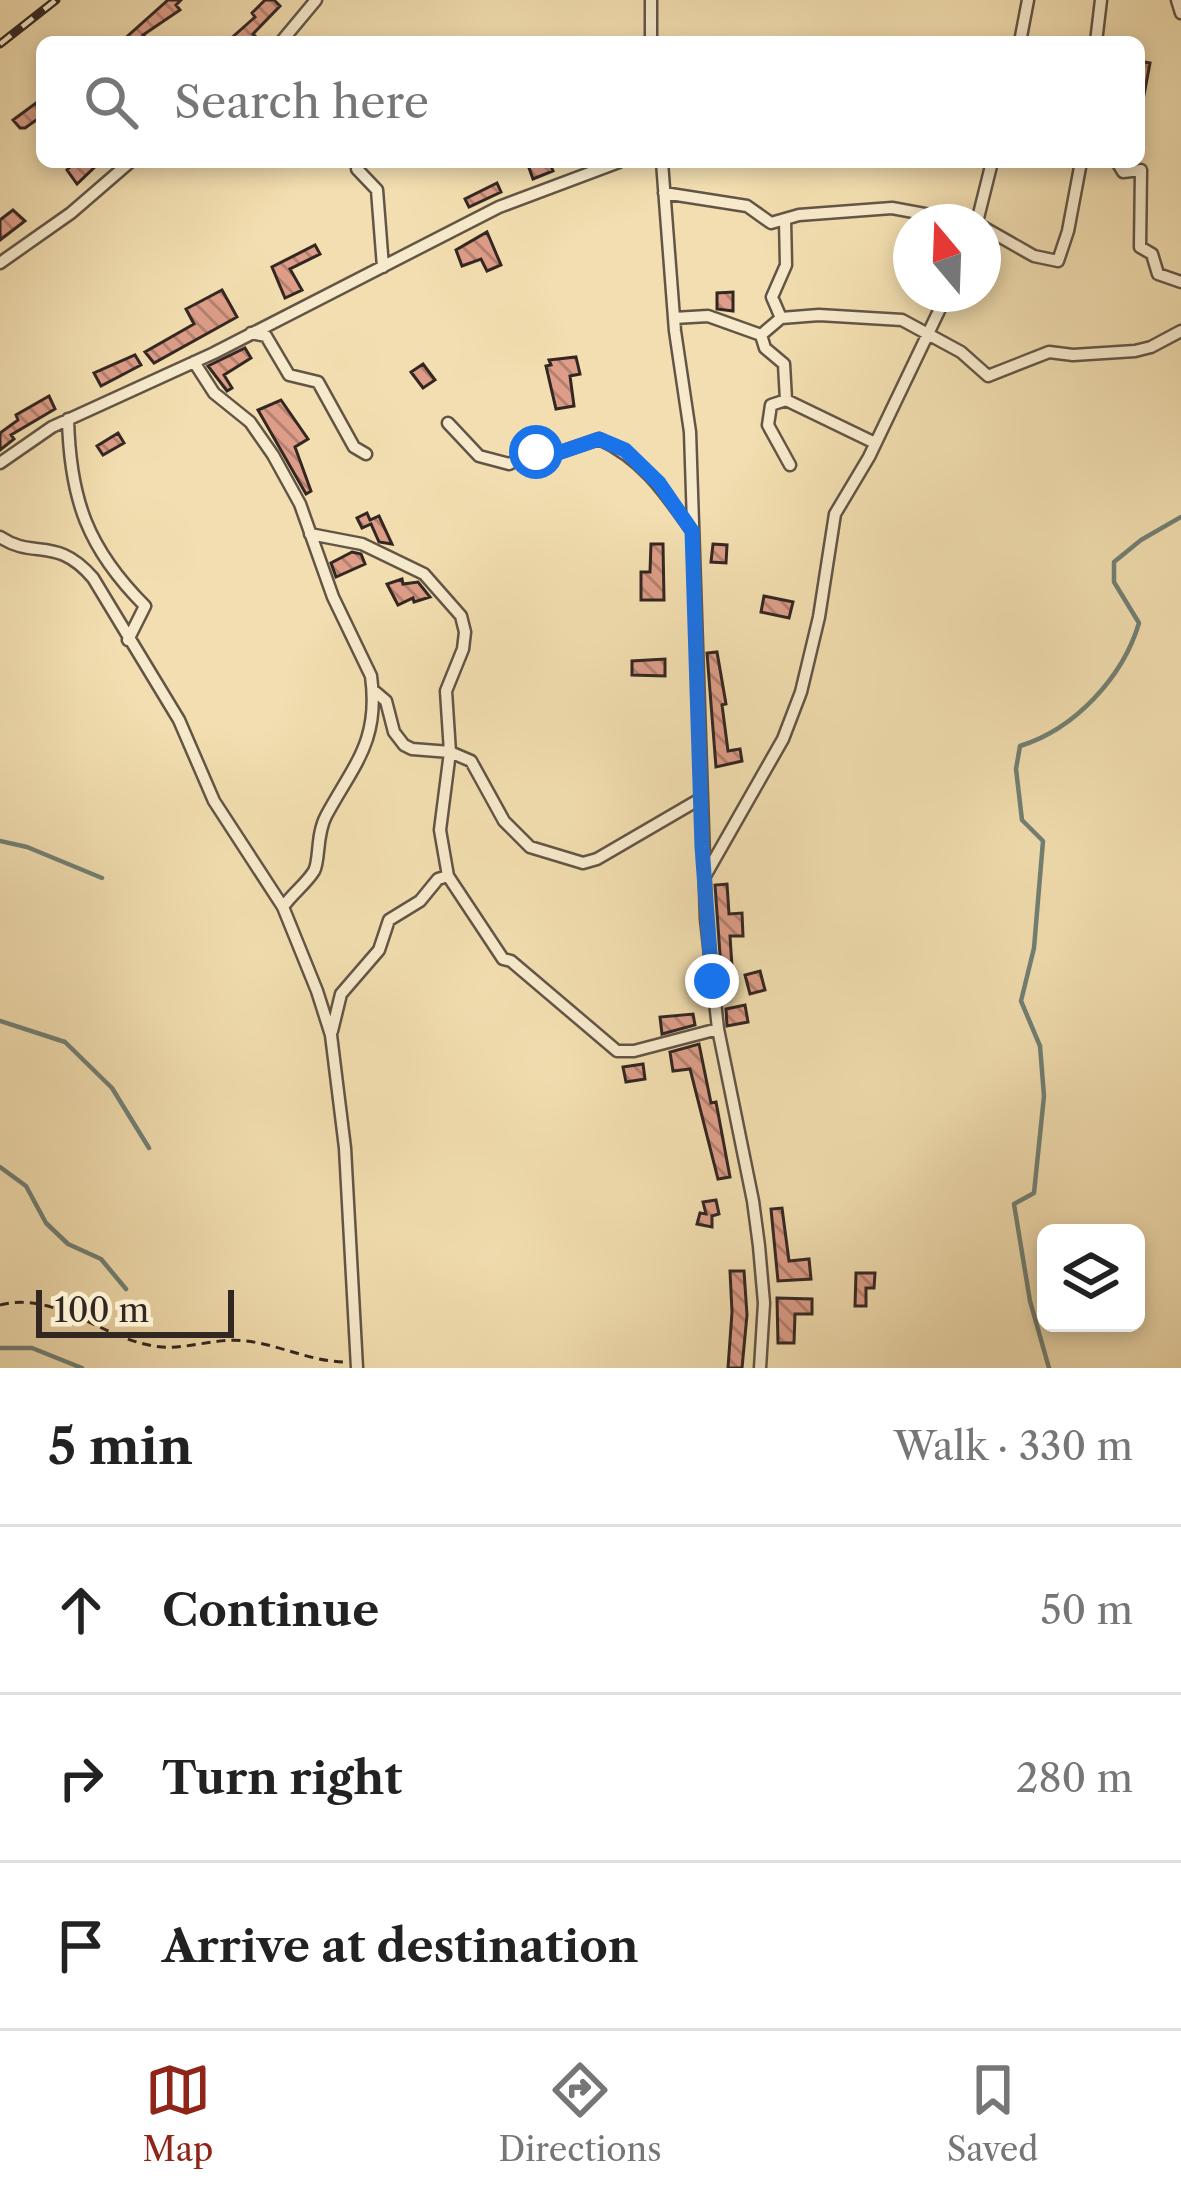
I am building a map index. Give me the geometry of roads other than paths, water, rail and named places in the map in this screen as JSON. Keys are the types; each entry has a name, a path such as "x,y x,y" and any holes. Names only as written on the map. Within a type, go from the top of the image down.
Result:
{"street":[{"path":"285,36 316,0"},
{"path":"651,0 651,36"},
{"path":"1021,36 1028,0"},
{"path":"1097,36 1101,0"},
{"path":"1177,0 1181,14"},
{"path":"0,262 71,213 123,168"},
{"path":"0,463 68,419 194,362 499,207 603,168"},
{"path":"662,168 674,318 690,432 704,878 718,1029 759,1246 764,1304 760,1368"},
{"path":"984,204 991,168"},
{"path":"1001,237 1034,256 1058,261 1080,168"},
{"path":"1121,168 1123,172 1141,170 1140,247 1152,254 1158,274 1181,282"},
{"path":"357,169 376,190 383,268"},
{"path":"664,193 747,206 771,223 799,214 893,208"},
{"path":"781,318 772,298 786,265 784,220"},
{"path":"704,878 783,739 801,692 814,636 835,514 938,312"},
{"path":"674,318 708,316 761,335"},
{"path":"761,335 781,318 902,320 969,356 988,376 1049,352 1135,351 1181,331"},
{"path":"251,333 266,336 289,375 318,382 354,447 365,454"},
{"path":"761,335 765,348 784,364 786,400"},
{"path":"194,362 214,393 250,422 300,504 373,690 363,757 325,817 316,842 314,870 284,907"},
{"path":"790,465 768,424 771,405 786,400 875,443"},
{"path":"68,419 73,486 89,535 113,574 145,606 128,640"},
{"path":"448,423 479,456 509,464 536,452 558,453 599,439 625,450 659,483 692,531"},
{"path":"310,534 362,544 424,574 460,616 463,649 446,691 450,752 440,830 448,876 502,959 522,970 616,1051 634,1051 718,1029"},
{"path":"0,536 12,545 54,549 79,561 93,578 179,720 214,801 284,907 332,1035 345,1148 357,1365"},
{"path":"373,690 386,701 394,733 404,745 450,752 471,761 504,821 530,847 583,863 700,799"},
{"path":"332,1035 341,994 380,950 389,920 420,902 438,879 448,876"}],"waterway":[{"path":"1049,1368 1030,1301 1014,1204 1034,1193 1044,1096 1040,1046 1021,1001 1034,948 1043,841 1022,820 1016,769 1020,746 1078,714 1109,681 1132,643 1139,623 1114,582 1114,562 1181,517"},
{"path":"0,841 102,878"},
{"path":"0,1021 65,1042 112,1088 149,1148"},
{"path":"0,1167 26,1186 46,1223 68,1244 101,1259 126,1289"},
{"path":"0,1348 32,1348 82,1368"}],"railway":[{"path":"0,44 56,0"}]}
